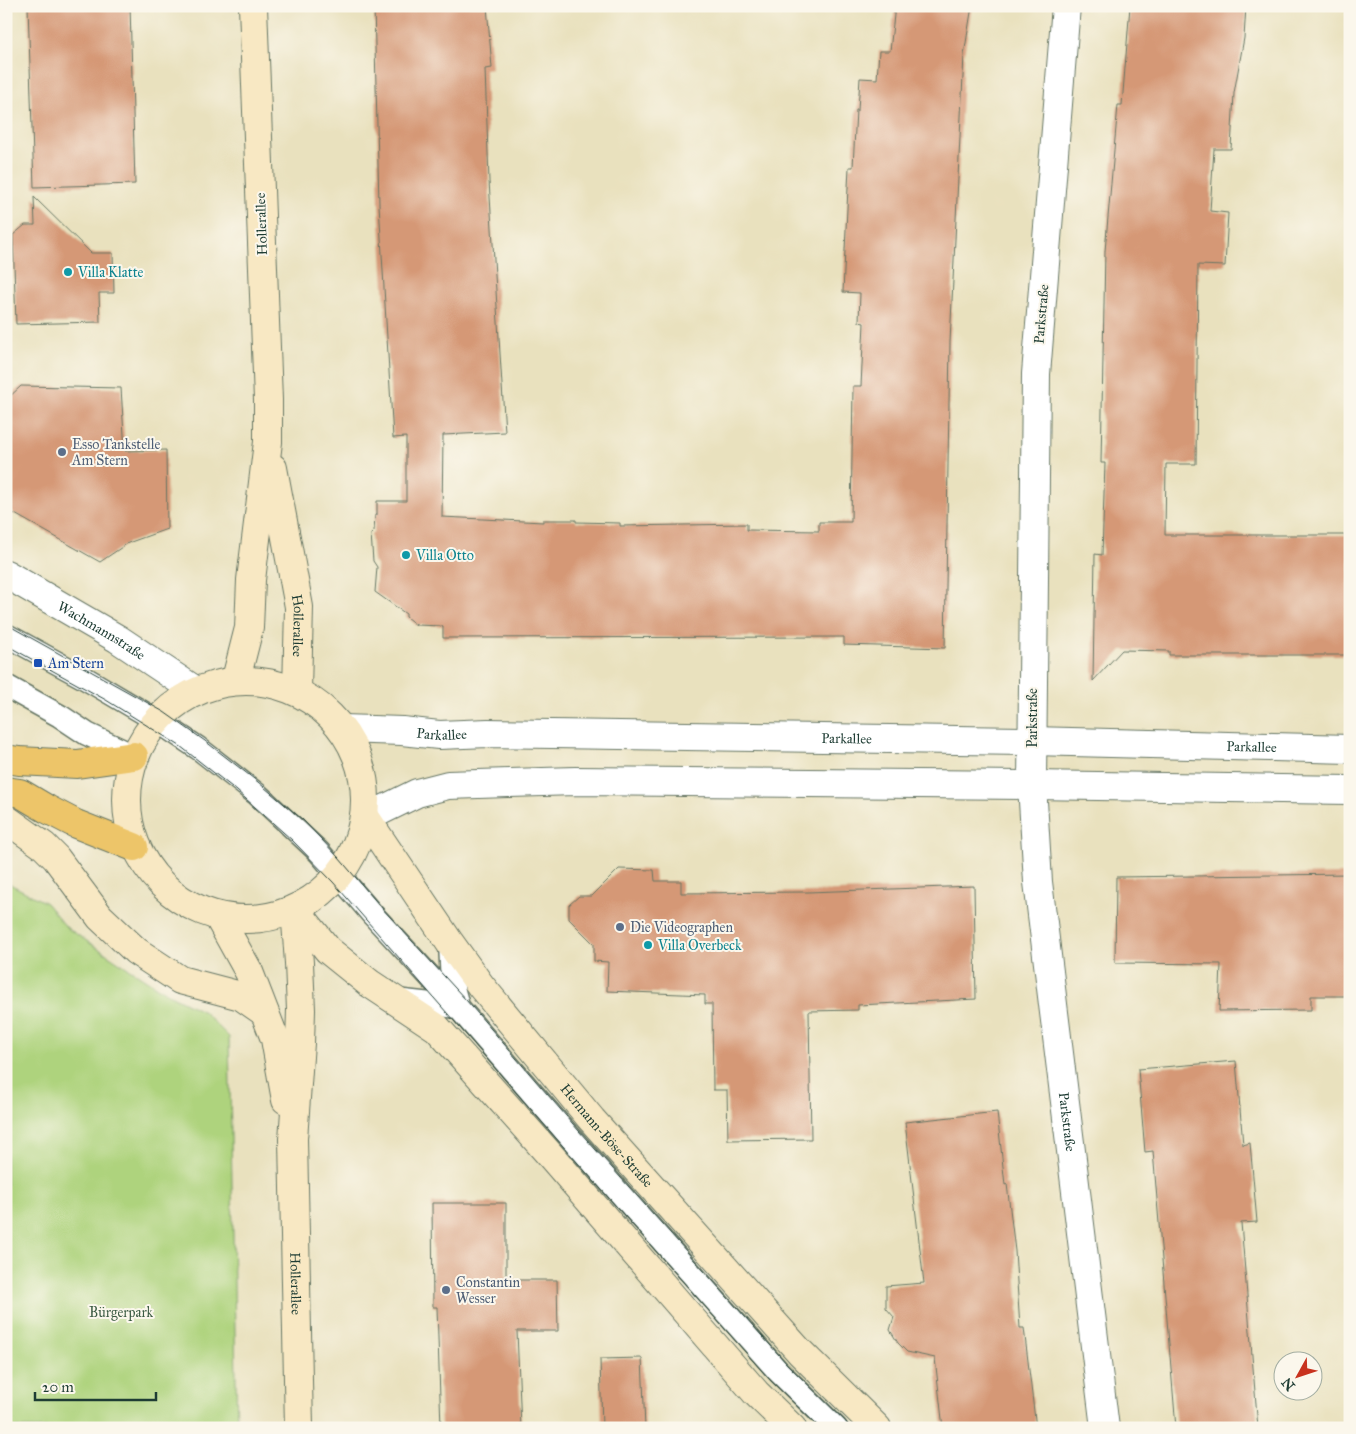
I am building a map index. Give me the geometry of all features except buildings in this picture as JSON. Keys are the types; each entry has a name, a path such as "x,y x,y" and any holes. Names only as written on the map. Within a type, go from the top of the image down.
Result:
{"main road":[{"name":"Hollerallee","path":"236,679 249,628 251,580 268,442 253,6"},
{"name":"Hollerallee","path":"268,442 299,607 297,692"},
{"path":"236,679 264,681 297,692 312,700 344,729 356,752 364,781 366,818 346,866 340,875 295,910 267,918 219,918 178,898 154,877 134,847 125,815 127,788 134,756 156,720 179,700 196,691 236,679"},
{"path":"6,759 77,764 134,756"},
{"path":"6,791 20,794 76,824 134,847"},
{"name":"Hermann-Böse-Straße","path":"366,818 481,986 592,1120 794,1345 877,1428"},
{"path":"6,819 44,846 56,858 100,917 136,951 180,980 240,996 264,1012"},
{"name":"Hollerallee","path":"295,910 301,1010 293,1139 299,1428"},
{"path":"295,910 328,950 370,983 437,1028 756,1393 792,1428"},
{"name":"Hollerallee","path":"219,918 249,972 275,1039 293,1139"}],"street":[{"name":"Parkstraße","path":"1066,6 1036,374 1032,785 1038,882 1105,1428"},
{"name":"Wachmannstraße","path":"6,574 118,639 196,691"},
{"name":"Parkallee","path":"344,729 402,731 439,735 488,733 1032,741 1350,749"},
{"path":"366,818 417,793 448,785 575,781 1350,790"}],"lane":[{"path":"6,635 83,677 156,720 198,748 258,796 319,852 779,1372 836,1428"},
{"path":"6,686 60,716 87,734 134,756"},
{"path":"450,943 452,984 458,1008"},
{"path":"395,1000 458,1008"}],"green space":[{"name":"Bürgerpark","path":"6,882 46,903 67,928 166,993 204,1012 229,1037 237,1428 6,1428"}],"tram line":[{"path":"6,624 164,712 258,782 303,820 466,1000 579,1131 787,1364 852,1428"},
{"path":"6,645 106,700 180,746 237,791 292,840 333,882 770,1380 820,1428"}],"place":[{"name":"Villa Klatte","path":"68,272"},
{"name":"Esso Tankstelle Am Stern","path":"62,452"},
{"name":"Villa Otto","path":"406,555"},
{"name":"Am Stern","path":"38,663"},
{"name":"Die Videographen","path":"620,927"},
{"name":"Villa Overbeck","path":"648,945"},
{"name":"Constantin Wesser","path":"446,1290"}]}
